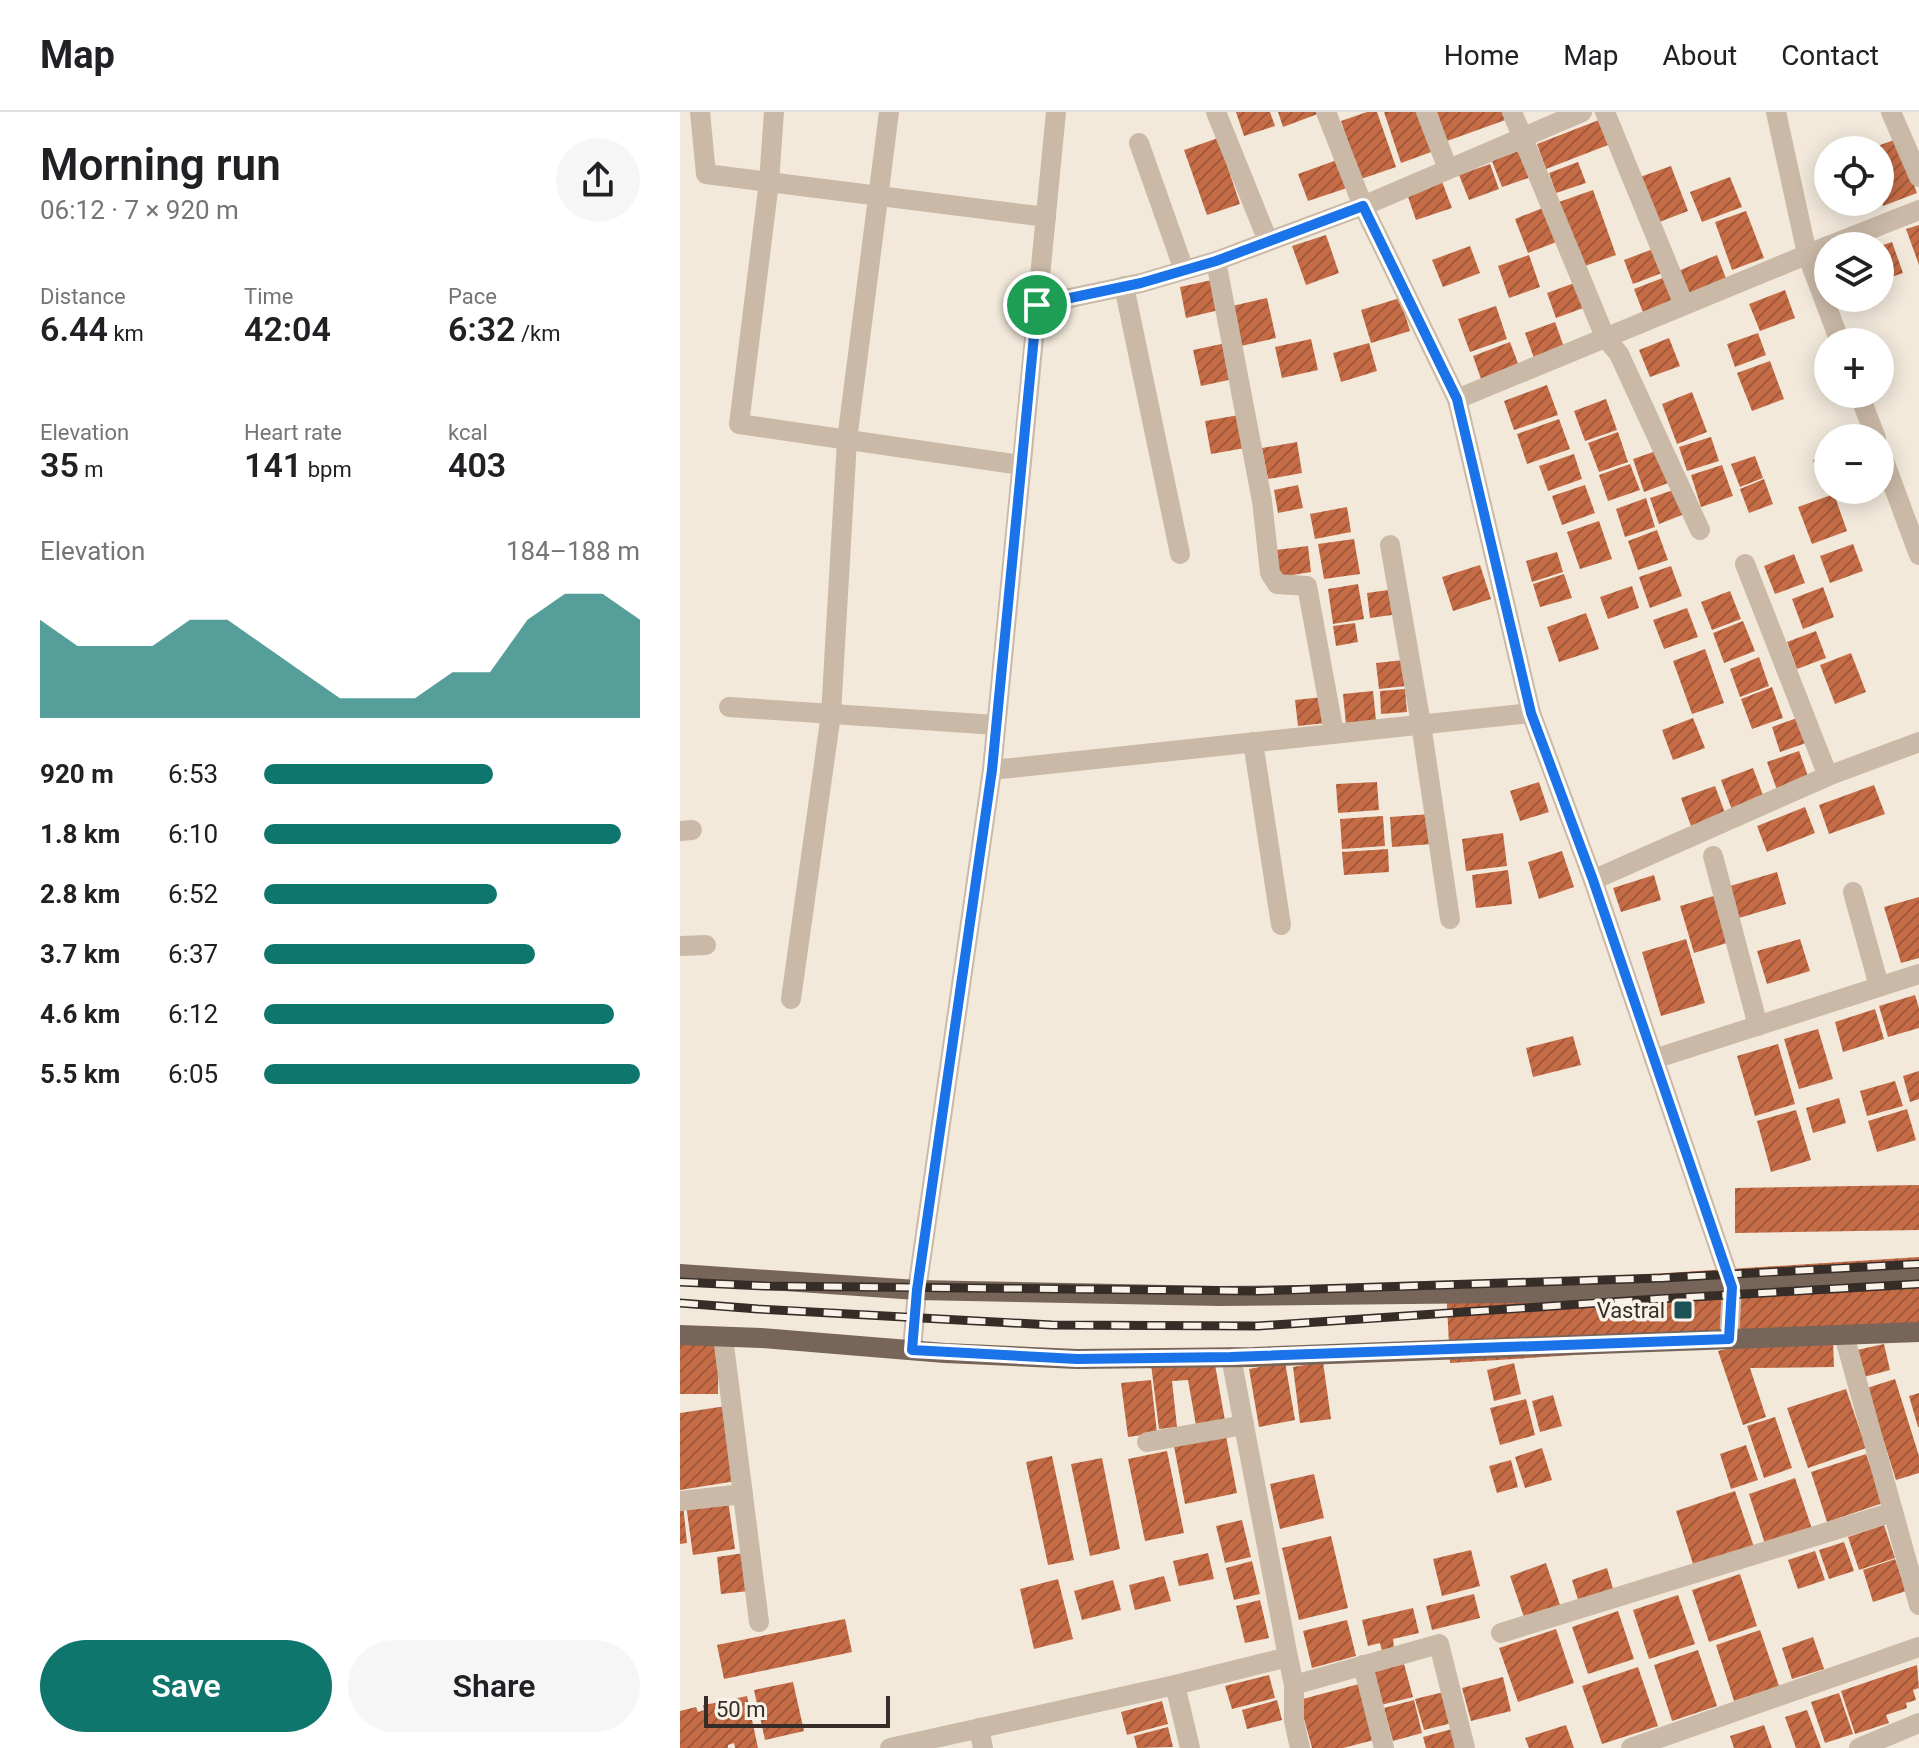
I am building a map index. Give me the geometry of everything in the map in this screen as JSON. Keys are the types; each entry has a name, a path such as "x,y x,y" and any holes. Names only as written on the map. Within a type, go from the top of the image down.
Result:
{"main road":[{"path":"680,1274 917,1290 1220,1296 1674,1291 1919,1275"},
{"path":"680,1335 1077,1359 1231,1357 1919,1332"}],"street":[{"path":"700,112 706,174 1046,217"},
{"path":"774,112 769,182 739,424 1021,465"},
{"path":"791,999 831,714 847,440 889,112"},
{"path":"912,1350 917,1290 992,770 1056,112"},
{"path":"1216,112 1268,241"},
{"path":"1326,112 1363,206 1457,399 1531,713 1593,880 1732,1287 1729,1339"},
{"path":"1426,112 1448,169"},
{"path":"1512,112 1605,337 1619,354 1700,530"},
{"path":"1037,305 1216,261 1363,206 1582,112"},
{"path":"1605,112 1684,305"},
{"path":"1776,112 1807,254 1835,328"},
{"path":"1891,112 1919,177"},
{"path":"1139,143 1184,270"},
{"path":"1863,232 1919,210"},
{"path":"1457,399 1814,251"},
{"path":"1216,261 1262,501 1270,573 1277,584 1307,586 1334,733"},
{"path":"1124,286 1180,554"},
{"path":"1894,488 1919,555"},
{"path":"1390,545 1450,919"},
{"path":"1745,564 1828,776"},
{"path":"729,707 996,725"},
{"path":"992,770 1531,713"},
{"path":"1253,742 1281,925"},
{"path":"1593,880 1828,776 1919,742"},
{"path":"1713,856 1758,1026"},
{"path":"1853,892 1879,986"},
{"path":"680,946 706,945"},
{"path":"1654,1059 1919,974"},
{"path":"1844,1335 1919,1605"},
{"path":"723,1337 759,1622"},
{"path":"1231,1357 1294,1685 1294,1721 1300,1748"},
{"path":"1147,1442 1244,1425"},
{"path":"680,1501 743,1494"},
{"path":"1501,1633 1893,1512"},
{"path":"1294,1685 1439,1644 1465,1748"},
{"path":"1631,1748 1919,1647"},
{"path":"890,1748 981,1738 1288,1657"},
{"path":"1363,1665 1384,1748"},
{"path":"1175,1685 1190,1748"},
{"path":"1859,1748 1888,1743 1919,1723"}],"building":[{"path":"1236,112 1270,112 1275,126 1244,136"},
{"path":"1278,112 1323,112 1283,127"},
{"path":"1367,112 1377,112 1396,167 1361,179 1341,121"},
{"path":"1384,112 1420,112 1434,151 1401,163"},
{"path":"1437,112 1509,112 1511,118 1447,141"},
{"path":"1599,120 1608,145 1546,169 1537,144"},
{"path":"1218,138 1240,204 1207,215 1184,150"},
{"path":"1897,139 1917,193 1894,202 1894,140"},
{"path":"1521,150 1531,177 1502,187 1492,161"},
{"path":"1337,160 1347,188 1308,201 1298,174"},
{"path":"1578,162 1586,183 1556,193 1549,173"},
{"path":"1490,164 1499,189 1469,200 1459,175"},
{"path":"1671,166 1688,211 1654,224 1637,178"},
{"path":"1730,177 1742,207 1702,222 1690,192"},
{"path":"1441,179 1452,208 1416,220 1406,191"},
{"path":"1593,190 1616,255 1582,267 1559,202"},
{"path":"1545,207 1559,241 1528,253 1515,219"},
{"path":"1746,211 1764,258 1732,270 1715,222"},
{"path":"1919,225 1919,265 1906,229"},
{"path":"1326,235 1339,273 1306,285 1292,246"},
{"path":"1470,246 1480,273 1443,287 1432,260"},
{"path":"1894,248 1903,273 1894,276"},
{"path":"1653,249 1662,273 1633,284 1624,260"},
{"path":"1529,255 1540,287 1509,298 1498,266"},
{"path":"1717,255 1727,281 1688,297 1678,271"},
{"path":"1665,277 1675,303 1644,315 1634,289"},
{"path":"1212,280 1219,310 1186,318 1180,287"},
{"path":"1577,282 1586,307 1556,318 1547,293"},
{"path":"1785,290 1795,318 1760,331 1749,304"},
{"path":"1267,298 1276,338 1241,346 1232,306"},
{"path":"1400,298 1410,331 1371,343 1361,310"},
{"path":"1496,306 1507,339 1470,352 1458,319"},
{"path":"1555,322 1564,347 1534,358 1525,333"},
{"path":"1758,333 1766,355 1735,367 1727,344"},
{"path":"1669,338 1680,366 1650,377 1639,350"},
{"path":"1311,339 1318,370 1282,378 1275,347"},
{"path":"1510,342 1519,366 1481,379 1473,356"},
{"path":"1226,343 1233,379 1201,386 1193,350"},
{"path":"1369,343 1377,371 1341,382 1333,353"},
{"path":"1770,361 1784,399 1752,411 1737,373"},
{"path":"1547,385 1558,415 1514,430 1504,401"},
{"path":"1692,392 1707,432 1677,444 1662,404"},
{"path":"1606,399 1617,430 1585,441 1574,411"},
{"path":"1239,415 1245,448 1211,454 1205,421"},
{"path":"1559,419 1570,449 1527,464 1517,434"},
{"path":"1618,432 1628,462 1599,472 1588,443"},
{"path":"1711,437 1719,461 1687,471 1679,447"},
{"path":"1297,442 1302,473 1268,479 1262,448"},
{"path":"1659,450 1671,482 1644,492 1633,459"},
{"path":"1574,454 1582,479 1548,491 1539,466"},
{"path":"1755,456 1763,478 1740,487 1731,464"},
{"path":"1630,464 1640,490 1608,501 1599,475"},
{"path":"1722,465 1733,496 1701,507 1691,475"},
{"path":"1764,479 1773,504 1749,513 1740,489"},
{"path":"1298,485 1303,508 1278,513 1274,490"},
{"path":"1585,485 1595,513 1562,525 1552,496"},
{"path":"1679,488 1687,513 1659,524 1650,498"},
{"path":"1646,498 1655,527 1625,537 1616,509"},
{"path":"1814,501 1814,504 1838,504 1847,531 1812,544 1798,507"},
{"path":"1347,507 1351,532 1315,539 1310,514"},
{"path":"1599,521 1612,559 1580,569 1567,532"},
{"path":"1657,530 1668,560 1638,570 1628,541"},
{"path":"1354,539 1360,574 1324,579 1318,544"},
{"path":"1853,544 1863,571 1830,583 1820,556"},
{"path":"1308,546 1311,572 1280,577 1276,550"},
{"path":"1557,552 1563,572 1532,582 1526,561"},
{"path":"1794,554 1805,583 1775,594 1764,566"},
{"path":"1480,565 1491,599 1453,611 1442,577"},
{"path":"1671,566 1682,596 1650,608 1639,577"},
{"path":"1564,574 1572,598 1540,607 1533,584"},
{"path":"1358,584 1364,619 1333,624 1328,589"},
{"path":"1632,586 1639,608 1608,619 1600,597"},
{"path":"1823,587 1834,617 1803,629 1792,599"},
{"path":"1395,589 1399,614 1370,618 1367,593"},
{"path":"1730,591 1741,619 1712,630 1701,602"},
{"path":"1687,608 1698,637 1664,649 1653,620"},
{"path":"1586,613 1599,649 1559,662 1547,627"},
{"path":"1743,621 1755,651 1724,663 1713,633"},
{"path":"1355,623 1358,642 1336,646 1333,626"},
{"path":"1816,631 1826,658 1797,669 1787,642"},
{"path":"1705,649 1724,703 1692,714 1673,661"},
{"path":"1851,653 1866,692 1835,704 1820,665"},
{"path":"1759,657 1769,686 1740,697 1730,669"},
{"path":"1404,660 1406,686 1379,689 1376,663"},
{"path":"1772,687 1783,718 1752,729 1741,699"},
{"path":"1405,689 1407,712 1381,714 1380,691"},
{"path":"1373,691 1376,720 1346,724 1343,694"},
{"path":"1323,697 1326,723 1298,726 1295,700"},
{"path":"1693,718 1705,748 1673,760 1662,730"},
{"path":"1797,718 1806,743 1780,752 1772,727"},
{"path":"1799,751 1809,779 1777,790 1767,762"},
{"path":"1753,768 1764,798 1732,810 1721,780"},
{"path":"1377,782 1379,810 1338,813 1336,784"},
{"path":"1539,782 1549,812 1520,821 1510,791"},
{"path":"1874,785 1885,814 1829,834 1819,805"},
{"path":"1715,786 1725,813 1691,826 1681,798"},
{"path":"1805,807 1815,833 1767,852 1757,826"},
{"path":"1430,814 1432,844 1392,847 1390,817"},
{"path":"1383,816 1385,846 1342,849 1340,819"},
{"path":"1503,833 1507,866 1466,871 1462,839"},
{"path":"1388,849 1389,872 1344,875 1342,852"},
{"path":"1562,851 1574,887 1539,899 1528,862"},
{"path":"1508,870 1512,904 1476,908 1472,875"},
{"path":"1777,872 1786,904 1739,918 1730,886"},
{"path":"1654,875 1661,900 1621,912 1613,888"},
{"path":"1717,895 1730,942 1694,953 1680,906"},
{"path":"1919,897 1919,958 1901,963 1884,907"},
{"path":"1686,939 1705,1003 1661,1016 1642,952"},
{"path":"1800,939 1810,971 1767,984 1757,951"},
{"path":"1915,995 1919,1008 1919,1028 1888,1037 1879,1006"},
{"path":"1875,1009 1884,1039 1843,1052 1835,1022"},
{"path":"1818,1029 1833,1079 1799,1089 1784,1039"},
{"path":"1573,1036 1581,1065 1533,1077 1526,1048"},
{"path":"1778,1044 1795,1104 1755,1116 1737,1056"},
{"path":"1919,1071 1919,1099 1910,1102 1903,1076"},
{"path":"1895,1081 1903,1106 1867,1116 1860,1091"},
{"path":"1839,1098 1846,1123 1813,1133 1806,1108"},
{"path":"1907,1109 1916,1140 1877,1152 1868,1121"},
{"path":"1796,1110 1811,1160 1771,1172 1757,1121"},
{"path":"1919,1185 1919,1230 1735,1233 1735,1188"},
{"name":"Vastral","path":"1919,1257 1919,1333 1833,1341 1834,1367 1750,1368 1766,1417 1743,1425 1718,1351 1747,1344 1450,1363 1446,1287"},
{"path":"680,1341 718,1341 718,1394 680,1394"},
{"path":"1884,1344 1890,1370 1864,1377 1857,1350"},
{"path":"1214,1359 1226,1426 1197,1431 1188,1380 1172,1381 1177,1427 1159,1429 1151,1364"},
{"path":"1285,1362 1295,1420 1259,1427 1249,1369"},
{"path":"1323,1362 1331,1419 1300,1423 1293,1367"},
{"path":"1514,1363 1521,1394 1494,1401 1487,1370"},
{"path":"1895,1379 1919,1456 1919,1473 1896,1480 1867,1388"},
{"path":"1151,1380 1157,1433 1128,1437 1121,1383"},
{"path":"1846,1389 1866,1448 1808,1468 1787,1408"},
{"path":"1919,1393 1919,1427 1918,1427 1909,1396"},
{"path":"1553,1395 1562,1426 1540,1432 1532,1401"},
{"path":"1526,1399 1535,1435 1500,1445 1490,1408"},
{"path":"726,1406 736,1481 680,1490 680,1413"},
{"path":"1775,1417 1792,1468 1764,1478 1747,1426"},
{"path":"1225,1431 1237,1493 1185,1504 1173,1441"},
{"path":"1746,1445 1758,1480 1731,1489 1720,1454"},
{"path":"1542,1448 1552,1480 1525,1488 1515,1457"},
{"path":"1167,1451 1184,1533 1145,1541 1128,1459"},
{"path":"1866,1454 1883,1503 1827,1522 1811,1472"},
{"path":"1052,1456 1074,1560 1048,1565 1026,1462"},
{"path":"1102,1458 1120,1549 1090,1556 1071,1464"},
{"path":"1511,1460 1518,1487 1497,1493 1489,1466"},
{"path":"1314,1474 1324,1518 1280,1529 1270,1484"},
{"path":"1795,1478 1812,1529 1765,1544 1749,1494"},
{"path":"1735,1491 1754,1547 1694,1567 1676,1511"},
{"path":"728,1500 735,1549 693,1555 686,1505"},
{"path":"680,1504 683,1504 687,1543 680,1544"},
{"path":"1242,1520 1251,1557 1225,1563 1216,1526"},
{"path":"1884,1525 1895,1558 1859,1570 1848,1537"},
{"path":"1331,1536 1348,1608 1299,1620 1282,1548"},
{"path":"1844,1542 1854,1571 1829,1579 1819,1550"},
{"path":"1471,1550 1480,1586 1442,1596 1433,1559"},
{"path":"1815,1551 1825,1580 1798,1589 1788,1560"},
{"path":"744,1553 749,1591 721,1594 717,1557"},
{"path":"1208,1553 1214,1579 1179,1586 1173,1561"},
{"path":"1895,1559 1906,1591 1873,1602 1863,1570"},
{"path":"1252,1561 1260,1594 1234,1600 1226,1568"},
{"path":"1546,1563 1561,1608 1525,1620 1510,1576"},
{"path":"1607,1568 1614,1592 1579,1603 1572,1580"},
{"path":"1740,1574 1757,1626 1709,1642 1692,1590"},
{"path":"1164,1576 1171,1601 1135,1610 1129,1585"},
{"path":"1058,1579 1073,1639 1034,1649 1020,1589"},
{"path":"1113,1580 1121,1610 1082,1620 1074,1591"},
{"path":"1474,1594 1480,1618 1432,1630 1426,1606"},
{"path":"1678,1595 1695,1644 1649,1659 1633,1610"},
{"path":"1260,1600 1269,1638 1245,1643 1236,1606"},
{"path":"1413,1608 1419,1633 1393,1639 1394,1648 1382,1651 1380,1643 1368,1646 1362,1620"},
{"path":"1618,1611 1634,1659 1588,1674 1572,1627"},
{"path":"845,1619 852,1652 724,1679 717,1645"},
{"path":"1347,1620 1356,1656 1312,1668 1303,1631"},
{"path":"1556,1629 1574,1683 1518,1702 1499,1648"},
{"path":"1760,1630 1779,1686 1734,1701 1716,1645"},
{"path":"1813,1637 1824,1669 1792,1679 1782,1648"},
{"path":"1698,1650 1717,1706 1672,1721 1654,1665"},
{"path":"1404,1664 1413,1697 1381,1705 1372,1672"},
{"path":"1917,1665 1919,1688 1913,1690 1916,1700 1906,1703 1907,1708 1886,1715 1889,1723 1855,1734 1841,1691"},
{"path":"1638,1667 1658,1726 1602,1744 1582,1686"},
{"path":"1269,1675 1275,1698 1232,1709 1225,1686"},
{"path":"1503,1677 1511,1711 1471,1721 1462,1688"},
{"path":"793,1682 804,1731 765,1740 754,1690"},
{"path":"1359,1684 1374,1740 1343,1748 1312,1748 1299,1700"},
{"path":"1444,1692 1452,1723 1424,1730 1415,1699"},
{"path":"1839,1693 1853,1734 1825,1743 1811,1702"},
{"path":"747,1696 758,1748 735,1748 734,1743 728,1748 680,1748 680,1711 696,1707 698,1712 704,1710 703,1705 720,1702 720,1706 726,1704 725,1701"},
{"path":"1277,1700 1282,1720 1247,1729 1242,1710"},
{"path":"1414,1700 1422,1733 1393,1741 1384,1708"},
{"path":"1162,1701 1168,1724 1127,1735 1121,1712"},
{"path":"1807,1710 1821,1748 1796,1748 1785,1717"},
{"path":"1566,1725 1574,1748 1529,1748 1525,1738"},
{"path":"1764,1725 1772,1748 1734,1748 1730,1736"},
{"path":"1168,1727 1173,1747 1137,1748 1134,1736"},
{"path":"1452,1729 1457,1748 1426,1748 1423,1737"}],"railway":[{"path":"680,1282 765,1286 1257,1291 1662,1278 1919,1264"},
{"path":"680,1303 1052,1325 1258,1326 1919,1284"}],"place":[{"name":"Vastral","path":"1683,1310"}],"route":[{"path":"1363,206 1457,399 1531,713 1593,880 1732,1287 1729,1339 1231,1357 1077,1359 912,1350 917,1290 992,770 1037,305 1141,283 1216,261 1363,206"}]}
